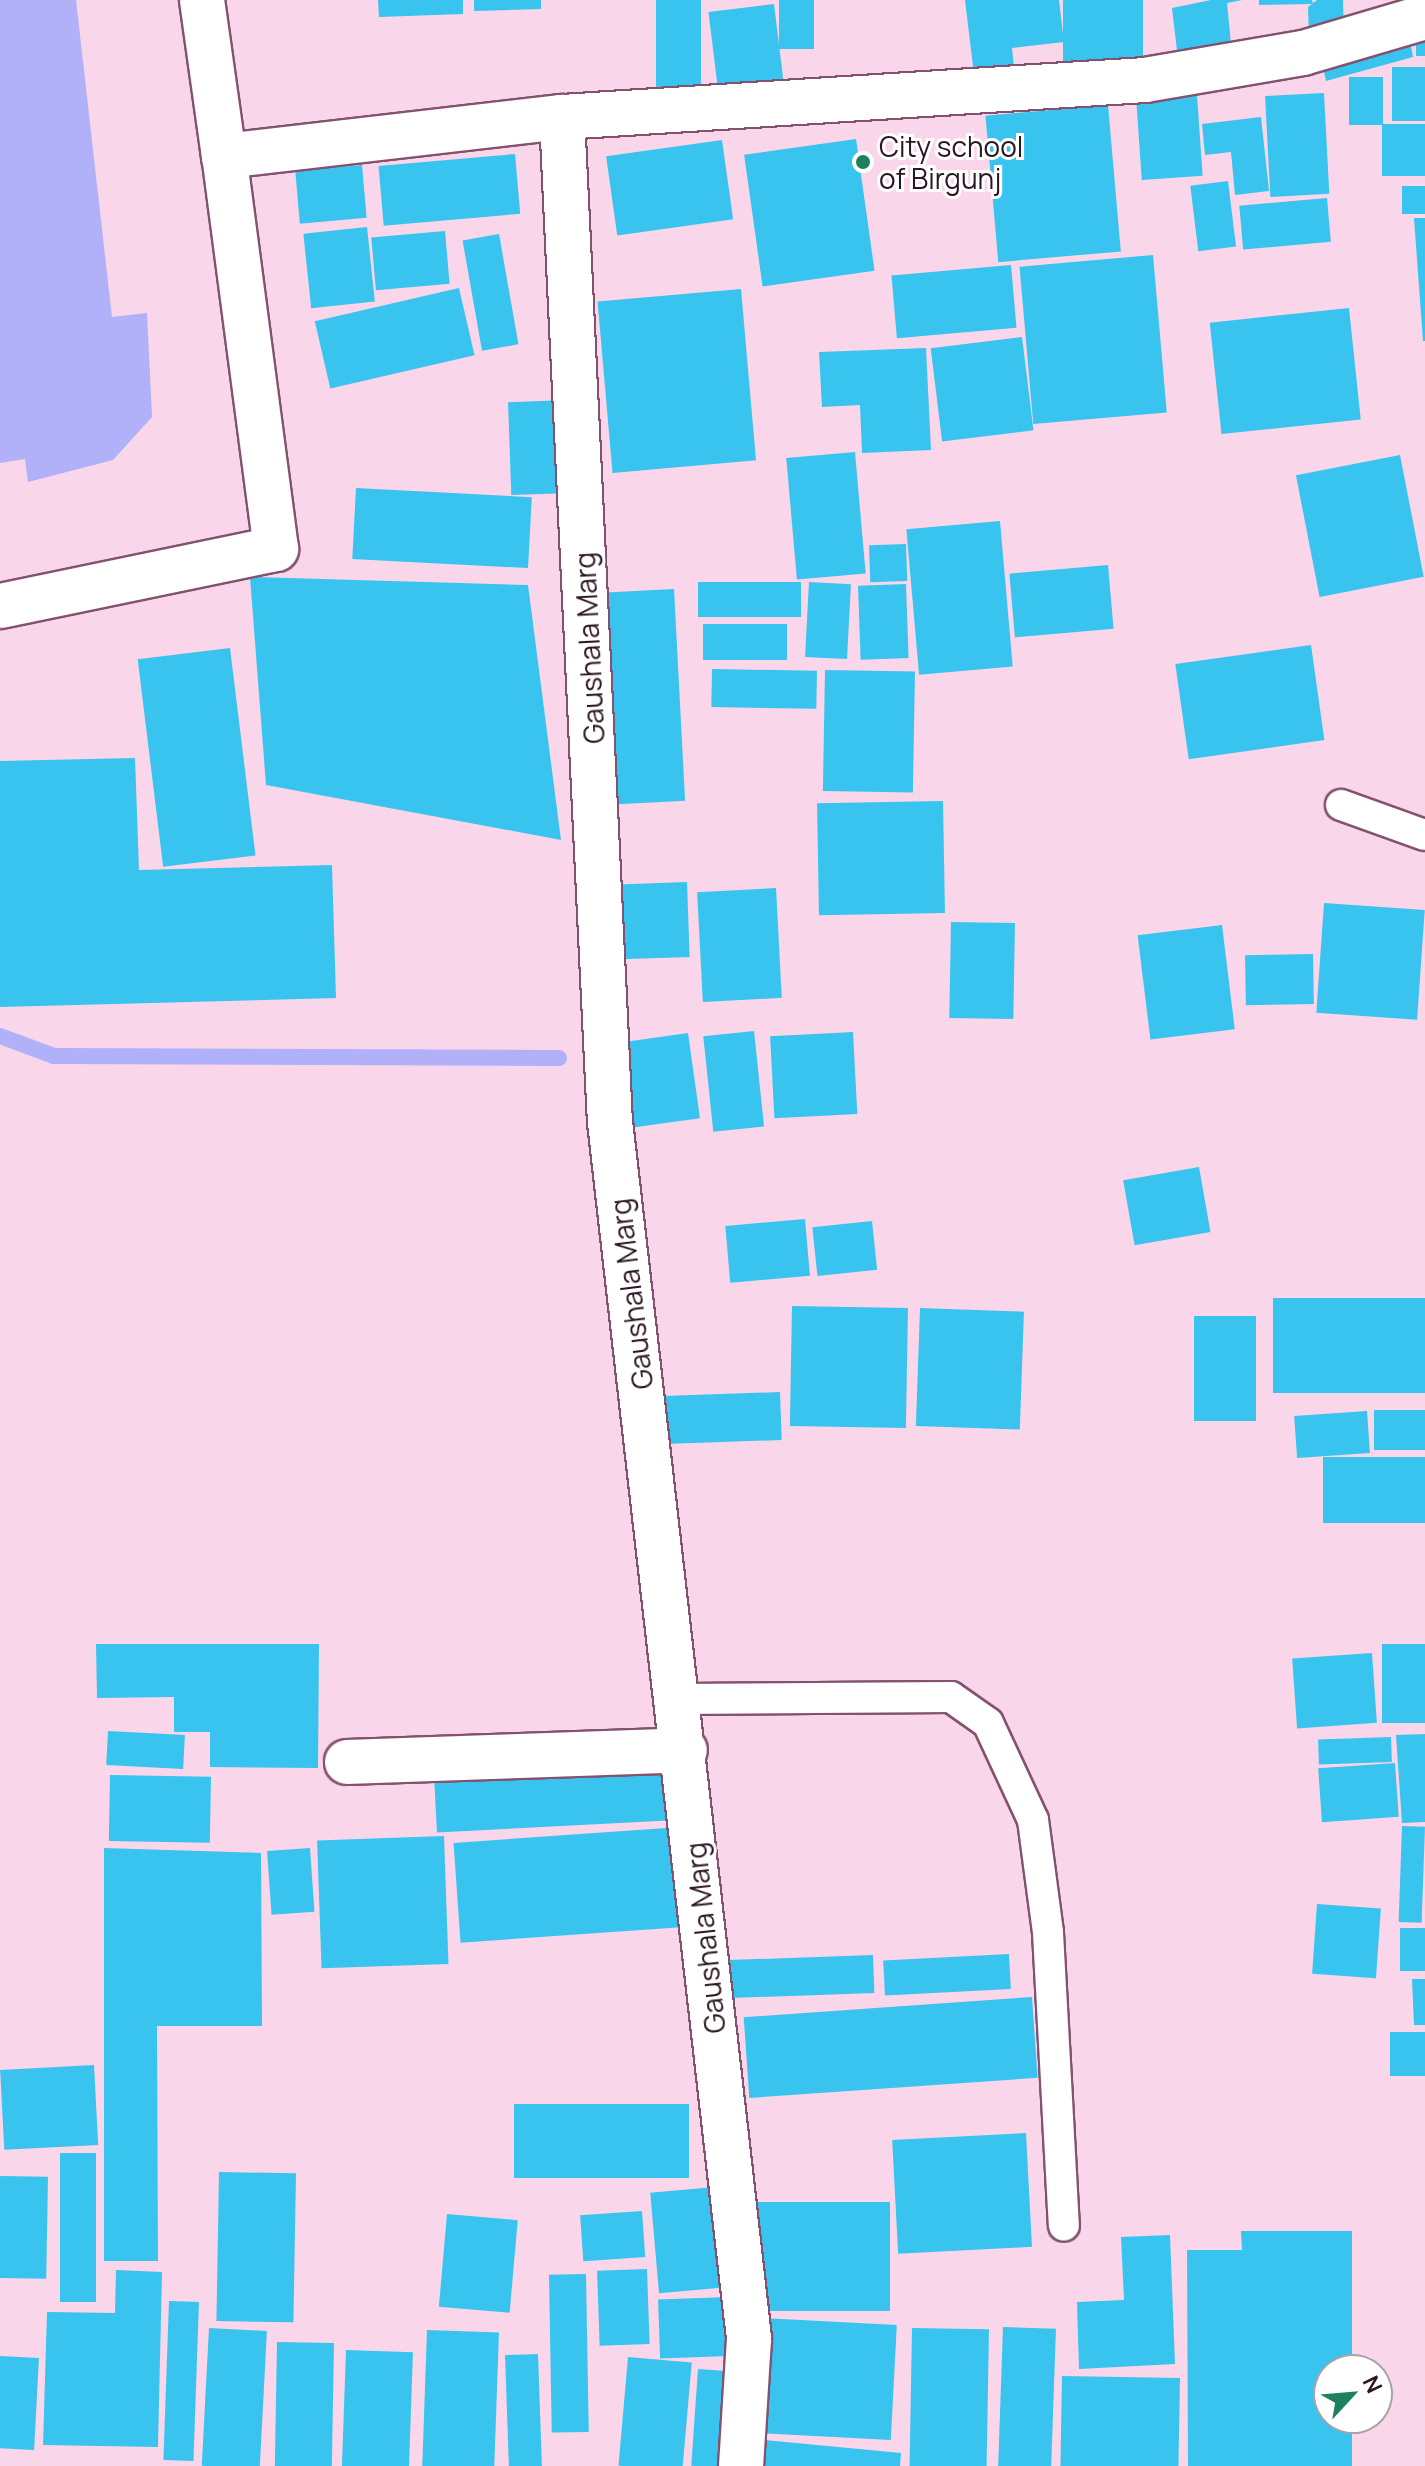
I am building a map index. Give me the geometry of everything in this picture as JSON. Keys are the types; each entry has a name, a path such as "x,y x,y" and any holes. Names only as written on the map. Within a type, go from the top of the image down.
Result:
{"street":[{"path":"0,606 276,549 202,0"},
{"path":"224,156 562,117 1145,80 1303,53 1425,17"},
{"name":"Gaushala Marg","path":"562,117 610,1122 685,1750 749,2339 741,2466"},
{"path":"347,1762 685,1750"}],"lane":[{"path":"1341,805 1425,835"},
{"path":"679,1699 951,1697 988,1723 1033,1820 1048,1933 1064,2226"}],"water":[{"path":"0,0 76,0 112,317 147,313 152,417 113,460 28,482 25,459 0,463"}],"building":[{"path":"378,0 463,0 463,14 379,17"},
{"path":"474,0 541,0 541,9 474,11"},
{"path":"656,0 701,0 701,93 656,93"},
{"path":"779,0 814,0 814,49 779,49"},
{"path":"965,0 1059,0 1064,42 1012,48 1015,78 975,83"},
{"path":"1063,0 1143,0 1143,64 1063,64"},
{"path":"1211,0 1242,0 1227,3 1232,54 1178,59 1172,8"},
{"path":"1259,0 1312,0 1313,4 1259,5"},
{"path":"1317,0 1343,0 1344,39 1309,39 1308,7"},
{"path":"774,4 783,80 718,88 708,12"},
{"path":"1416,33 1425,33 1425,56 1416,56"},
{"path":"1409,36 1413,57 1326,81 1320,55"},
{"path":"1392,67 1425,67 1425,121 1392,121"},
{"path":"1349,77 1383,77 1383,125 1349,125"},
{"path":"1324,93 1329,194 1270,197 1265,96"},
{"path":"1197,95 1203,176 1142,180 1136,99"},
{"path":"1108,105 1121,251 998,262 985,116"},
{"path":"1261,117 1269,191 1235,195 1231,152 1205,155 1202,124"},
{"path":"1382,124 1425,124 1425,176 1382,176"},
{"path":"856,139 875,271 763,286 744,155"},
{"path":"722,140 733,219 617,236 606,156"},
{"path":"515,154 520,214 384,226 379,166"},
{"path":"362,165 367,218 300,224 295,171"},
{"path":"1228,181 1236,247 1198,251 1190,186"},
{"path":"1402,186 1425,186 1425,214 1402,214"},
{"path":"1327,198 1331,242 1243,250 1239,206"},
{"path":"1414,218 1425,218 1425,341 1423,341"},
{"path":"367,227 375,302 311,308 303,234"},
{"path":"445,231 450,284 376,290 371,237"},
{"path":"499,234 518,344 482,351 463,240"},
{"path":"1153,255 1167,412 1033,424 1020,267"},
{"path":"1011,265 1016,328 897,338 891,275"},
{"path":"459,288 475,355 330,389 315,321"},
{"path":"741,289 756,460 613,473 598,302"},
{"path":"1349,308 1361,419 1221,434 1210,323"},
{"path":"1022,337 1033,430 942,442 931,348"},
{"path":"926,348 931,450 862,453 860,405 822,407 819,352"},
{"path":"569,400 572,493 511,495 508,402"},
{"path":"855,452 866,574 797,580 786,458"},
{"path":"1400,455 1424,577 1320,597 1296,475"},
{"path":"356,488 532,497 528,568 352,559"},
{"path":"1000,521 1013,666 919,675 906,529"},
{"path":"906,544 907,581 870,582 869,545"},
{"path":"1108,565 1114,629 1015,637 1009,574"},
{"path":"250,577 528,585 561,840 266,785"},
{"path":"698,582 801,582 801,617 698,617"},
{"path":"809,582 851,584 847,659 805,657"},
{"path":"906,584 909,658 861,660 858,586"},
{"path":"674,589 685,801 612,805 601,593"},
{"path":"703,624 787,624 787,660 703,660"},
{"path":"1311,645 1324,740 1189,759 1175,664"},
{"path":"230,648 255,855 163,867 138,659"},
{"path":"712,669 817,671 816,709 711,707"},
{"path":"825,670 915,672 913,793 823,791"},
{"path":"135,758 139,870 332,865 336,998 0,1007 0,761"},
{"path":"943,801 945,913 819,915 817,803"},
{"path":"687,882 690,957 621,959 618,884"},
{"path":"776,888 782,998 703,1002 697,892"},
{"path":"1324,903 1425,910 1417,1020 1316,1013"},
{"path":"951,922 1015,923 1013,1019 949,1018"},
{"path":"1222,925 1235,1029 1150,1040 1138,935"},
{"path":"1313,954 1314,1004 1246,1005 1245,955"},
{"path":"754,1031 764,1126 713,1132 703,1036"},
{"path":"853,1032 857,1114 774,1118 770,1036"},
{"path":"688,1033 700,1118 635,1127 623,1042"},
{"path":"1199,1167 1210,1232 1135,1245 1123,1180"},
{"path":"805,1219 810,1276 730,1283 725,1226"},
{"path":"872,1221 877,1270 817,1276 812,1227"},
{"path":"1273,1298 1425,1298 1425,1393 1273,1393"},
{"path":"792,1306 908,1308 906,1428 790,1426"},
{"path":"920,1308 1024,1312 1020,1430 916,1426"},
{"path":"1194,1316 1256,1316 1256,1421 1194,1421"},
{"path":"780,1392 782,1440 665,1444 663,1396"},
{"path":"1374,1410 1425,1410 1425,1450 1374,1450"},
{"path":"1367,1411 1370,1453 1297,1458 1294,1416"},
{"path":"1323,1457 1425,1457 1425,1523 1323,1523"},
{"path":"96,1644 319,1644 318,1768 210,1767 210,1732 174,1732 174,1697 97,1698"},
{"path":"1382,1644 1425,1644 1425,1723 1382,1723"},
{"path":"1372,1653 1377,1723 1297,1728 1292,1659"},
{"path":"108,1731 185,1735 183,1769 106,1765"},
{"path":"1425,1734 1425,1822 1402,1823 1396,1735"},
{"path":"1391,1737 1392,1762 1319,1765 1318,1740"},
{"path":"1395,1763 1399,1817 1322,1822 1318,1768"},
{"path":"675,1769 678,1820 437,1833 434,1782"},
{"path":"110,1775 211,1777 210,1843 109,1841"},
{"path":"1402,1826 1425,1827 1422,1923 1399,1922"},
{"path":"681,1827 688,1927 461,1943 454,1843"},
{"path":"444,1836 448,1964 322,1968 317,1840"},
{"path":"104,1848 261,1853 262,2026 157,2026 158,2261 104,2261"},
{"path":"310,1848 314,1912 272,1915 267,1851"},
{"path":"1317,1904 1381,1908 1376,1978 1312,1974"},
{"path":"1400,1928 1425,1928 1425,1971 1400,1971"},
{"path":"1009,1954 1011,1989 885,1996 883,1961"},
{"path":"873,1955 874,1993 729,1998 728,1960"},
{"path":"1412,1979 1425,1979 1425,2025 1414,2025"},
{"path":"1032,1997 1038,2078 749,2098 744,2017"},
{"path":"1390,2032 1425,2032 1425,2076 1390,2076"},
{"path":"94,2065 98,2145 4,2150 0,2070"},
{"path":"514,2104 689,2104 689,2178 514,2178"},
{"path":"1026,2133 1032,2247 898,2254 892,2140"},
{"path":"60,2153 96,2153 96,2302 60,2302"},
{"path":"219,2172 296,2173 293,2322 216,2321"},
{"path":"0,2176 48,2177 46,2279 0,2278"},
{"path":"715,2187 724,2288 659,2293 650,2193"},
{"path":"758,2202 890,2202 890,2311 758,2311"},
{"path":"642,2211 645,2257 583,2261 580,2215"},
{"path":"447,2214 518,2220 510,2313 439,2307"},
{"path":"1241,2231 1352,2231 1352,2354 1313,2354 1313,2434 1352,2434 1352,2466 1188,2466 1187,2250 1242,2250"},
{"path":"1170,2235 1175,2364 1079,2369 1077,2302 1124,2300 1121,2237"},
{"path":"647,2269 650,2344 600,2346 597,2271"},
{"path":"116,2270 162,2272 158,2447 43,2445 47,2312 115,2313"},
{"path":"586,2274 589,2432 552,2433 549,2275"},
{"path":"728,2297 730,2356 660,2358 658,2299"},
{"path":"169,2301 199,2302 193,2461 163,2460"},
{"path":"761,2318 897,2325 891,2440 755,2433"},
{"path":"1003,2327 1056,2329 1051,2466 998,2466"},
{"path":"209,2328 267,2331 260,2466 202,2466"},
{"path":"912,2328 989,2329 987,2466 910,2466"},
{"path":"427,2330 499,2333 494,2466 422,2466"},
{"path":"277,2342 334,2343 332,2466 275,2466"},
{"path":"346,2350 413,2352 409,2466 342,2466"},
{"path":"538,2354 542,2466 509,2466 505,2355"},
{"path":"0,2356 39,2358 34,2450 0,2448"},
{"path":"628,2357 692,2363 683,2466 619,2466"},
{"path":"698,2369 738,2372 731,2466 691,2466"},
{"path":"1062,2376 1180,2378 1178,2466 1060,2466"},
{"path":"754,2439 901,2453 900,2466 752,2466"}],"waterway":[{"path":"0,1036 54,1056 559,1058"}],"place":[{"name":"City school of Birgunj","path":"863,162"}]}
